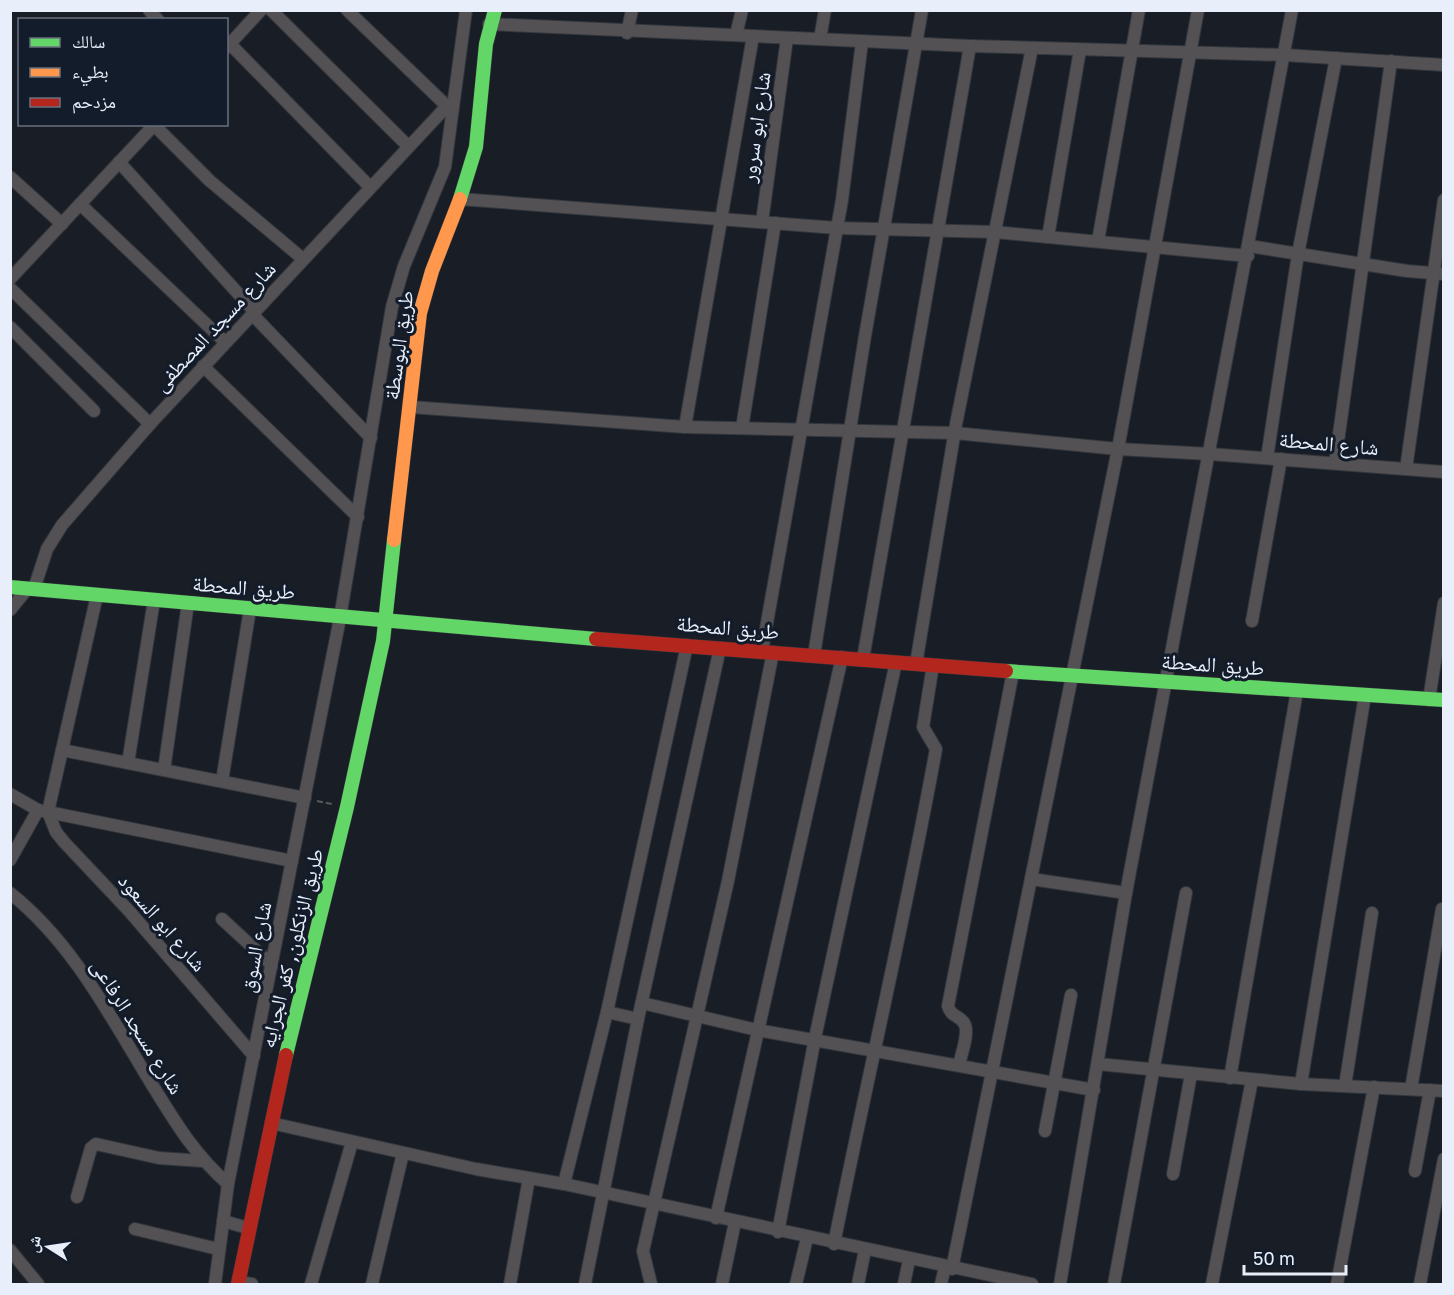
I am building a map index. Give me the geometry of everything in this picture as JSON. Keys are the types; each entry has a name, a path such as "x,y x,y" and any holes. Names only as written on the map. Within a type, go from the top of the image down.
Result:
{"street":[{"path":"261,10 228,46 369,187"},
{"path":"271,10 408,146"},
{"path":"347,10 450,109"},
{"name":"طريق البوسطة","path":"386,622 424,293 460,199 481,123 489,24 495,10"},
{"path":"627,33 632,10"},
{"path":"736,34 742,10"},
{"path":"820,39 825,10"},
{"path":"814,655 922,10"},
{"path":"1098,241 1139,10"},
{"path":"941,1284 948,1268 994,1072 1030,879 1157,246 1198,10"},
{"path":"1060,1284 1126,893 1292,10"},
{"name":"طريق البوسطة","path":"347,618 358,518 394,298 404,266 440,185 449,149 450,109 464,11"},
{"path":"489,24 627,33 736,34 862,42 1285,55 1443,65"},
{"path":"685,427 753,36"},
{"name":"شارع ابو سرور","path":"742,428 769,223 787,38"},
{"path":"651,1284 643,1251 728,881 768,651 800,431 837,228 862,42"},
{"path":"863,659 970,46"},
{"path":"916,664 955,433 1032,48"},
{"path":"1048,237 1080,50"},
{"path":"1267,458 1298,254 1336,58"},
{"path":"1335,463 1391,61"},
{"name":"شارع مسجد المصطفى","path":"30,589 57,532 150,424 408,146 450,109"},
{"path":"10,279 153,126"},
{"path":"155,126 210,181 303,259"},
{"path":"119,162 253,312 371,438"},
{"path":"10,177 62,224"},
{"path":"460,199 837,228 995,232 1157,246 1298,254 1438,273"},
{"path":"1406,469 1438,273 1443,200"},
{"path":"80,204 225,342"},
{"path":"10,288 150,424"},
{"path":"10,327 94,411"},
{"path":"203,366 358,518"},
{"name":"شارع المحطة","path":"411,407 685,427 902,434 955,433 1118,449 1443,472"},
{"path":"1252,621 1281,459"},
{"name":"طريق المحطة","path":"10,587 370,621 1013,672 1436,700"},
{"path":"10,610 30,589"},
{"path":"10,860 43,811 62,750 97,595"},
{"path":"128,763 154,600"},
{"path":"164,770 188,603"},
{"path":"1436,700 1443,603"},
{"path":"222,781 250,609"},
{"name":"شارع السوق","path":"215,1284 228,1184 292,861 347,618"},
{"name":"طريق الزنكلون, كفر الجرايه","path":"243,1284 248,1228 347,807 386,622"},
{"path":"564,1184 607,1012 687,645"},
{"path":"585,1284 638,1019 720,648"},
{"path":"716,1218 842,657"},
{"path":"778,1232 814,1038 896,662"},
{"path":"834,1244 873,1049 915,864 936,749 923,727 933,665"},
{"path":"958,1065 966,1028 962,1021 952,1015 948,1006 1013,672"},
{"path":"1230,1078 1297,691"},
{"path":"1301,1084 1365,696"},
{"path":"62,750 305,798"},
{"path":"10,794 43,811 292,861"},
{"name":"شارع ابو السعود","path":"43,811 64,842 130,912 254,1056"},
{"path":"1030,879 1126,893"},
{"name":"شارع مسجد الرفاعى","path":"10,893 46,927 88,980 186,1139 203,1161 228,1184"},
{"path":"1114,1284 1186,893"},
{"path":"1411,1089 1442,909"},
{"path":"1345,1086 1372,913"},
{"path":"222,919 272,965"},
{"path":"1045,1131 1071,995"},
{"path":"642,1003 757,1030 814,1038 1094,1090"},
{"path":"607,1012 638,1019"},
{"path":"1098,1064 1301,1084 1443,1091"},
{"path":"1173,1174 1191,1074"},
{"path":"1212,1284 1252,1080"},
{"path":"1337,1284 1374,1087"},
{"path":"1415,1171 1430,1090"},
{"path":"271,1123 403,1153 564,1184 834,1244 1032,1284"},
{"path":"312,1284 352,1142"},
{"path":"77,1197 91,1148 96,1144 159,1158 203,1161"},
{"path":"372,1284 403,1153"},
{"path":"1420,1284 1443,1159"},
{"path":"510,1284 529,1178"},
{"path":"223,1221 248,1228"},
{"path":"722,1284 735,1222"},
{"path":"135,1229 218,1249"},
{"path":"796,1284 807,1238"},
{"path":"10,1250 38,1284"},
{"path":"858,1284 865,1250"},
{"path":"904,1284 909,1260"}],"path":[{"path":"305,798 347,807"}],"traffic: fast":[{"path":"460,199 476,147 486,44 495,10"},
{"path":"286,1055 347,807 383,641 394,540"},
{"path":"10,587 596,639"},
{"path":"1006,671 1444,700"}],"traffic: slow":[{"path":"394,540 420,313 432,271 460,199"}],"traffic: jam":[{"path":"596,639 1006,671"},
{"path":"238,1284 286,1055"}]}
